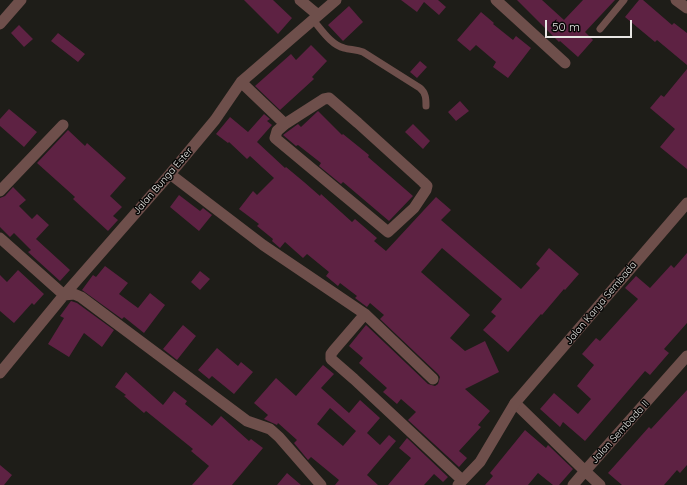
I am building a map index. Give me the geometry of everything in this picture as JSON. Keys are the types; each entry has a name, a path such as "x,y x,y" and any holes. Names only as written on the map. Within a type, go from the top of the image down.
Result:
{"street":[{"path":"300,0 315,18"},
{"name":"Jalan Bunga Ester","path":"0,373 64,295 170,174 215,120 242,82 336,0"},
{"path":"496,0 565,63"},
{"path":"676,0 687,8"},
{"path":"0,24 16,2"},
{"path":"242,82 285,124"},
{"path":"328,98 424,182 427,186 426,190 414,208 388,232 275,138 276,131 285,124 324,99 328,98"},
{"path":"0,191 63,126"},
{"path":"170,174 263,245 364,314 433,379"},
{"name":"Jalan Karya Sembada","path":"460,483 480,462 515,404 687,203"},
{"path":"0,238 64,295 74,294 80,297 247,421 270,429 279,436 321,485"},
{"path":"364,314 331,354 331,359 354,379 460,483"},
{"name":"Jalan Sembada II","path":"515,404 585,471 687,356"},
{"path":"573,485 585,471 600,485"}],"lane":[{"path":"600,29 624,0"},
{"path":"315,18 335,44 342,48 359,50 423,90 426,98 426,106"}],"building":[{"path":"244,0 273,0 292,18 278,34"},
{"path":"401,0 438,0 446,7 439,15 424,2 417,12"},
{"path":"517,0 542,0 564,20 583,0 615,0 585,32 593,40 578,57 560,41 559,42"},
{"path":"639,0 643,0 672,25 674,23 687,33 687,65 657,40 655,42 625,17"},
{"path":"349,6 363,22 343,41 328,25"},
{"path":"481,12 513,40 516,36 531,48 508,78 493,67 496,62 476,45 470,51 457,40"},
{"path":"19,25 33,39 24,47 11,33"},
{"path":"58,33 85,54 78,62 51,41"},
{"path":"311,45 327,61 312,77 314,79 280,110 255,86 291,54 296,60"},
{"path":"420,61 427,67 417,78 410,72"},
{"path":"687,69 687,169 660,147 675,129 650,108 661,95 664,97"},
{"path":"460,101 469,111 456,121 448,112"},
{"path":"9,109 37,132 24,147 0,126 0,119"},
{"path":"318,111 342,135 343,134 369,155 368,157 413,196 389,221 343,182 341,184 319,166 321,163 283,135 298,124 301,127"},
{"path":"264,114 270,119 267,121 272,125 257,142 285,168 286,167 320,196 321,194 352,222 355,219 377,238 374,241 386,251 436,197 451,210 441,220 521,289 540,268 536,264 549,248 579,274 508,352 483,330 496,316 491,312 502,299 442,248 421,272 470,315 450,338 465,351 485,341 499,372 465,389 490,411 478,425 481,427 459,451 467,458 459,467 408,420 416,412 401,399 397,404 383,392 387,388 359,363 363,358 349,346 366,325 428,384 435,386 438,384 440,377 438,374 380,319 384,315 370,303 367,307 355,298 357,296 340,283 338,286 326,276 329,272 307,254 303,258 285,242 280,248 272,241 273,239 257,226 259,224 239,209 253,191 257,195 274,178 250,156 247,159 229,142 228,143 216,134 230,117 248,132"},
{"path":"413,124 430,141 423,149 405,132"},
{"path":"68,130 85,146 87,143 126,178 110,196 122,207 113,216 118,220 108,231 73,199 75,197 37,163"},
{"path":"13,187 26,200 19,206 32,219 37,214 49,225 36,239 70,270 60,281 28,252 31,250 14,233 10,237 0,227 0,198 5,196"},
{"path":"179,195 200,211 203,208 212,215 199,231 170,207"},
{"path":"687,253 687,323 664,349 669,353 650,375 645,371 585,441 563,422 560,427 540,409 554,393 578,414 591,399 577,386 594,365 582,354 596,338 600,341 638,299 625,288 636,276 650,288 671,265 674,268"},
{"path":"105,266 128,283 119,294 138,308 150,293 165,305 144,333 124,317 122,319 82,290 93,275 96,277"},
{"path":"18,270 44,294 34,305 32,303 14,323 0,311 0,275 7,282"},
{"path":"200,271 210,279 200,290 191,282"},
{"path":"71,301 77,303 114,330 102,347 84,333 69,357 48,344 64,318 60,316"},
{"path":"183,325 196,336 177,360 163,349"},
{"path":"217,348 238,366 241,362 253,372 234,394 212,376 209,379 198,370"},
{"path":"323,365 334,374 321,388 349,413 360,400 380,418 367,433 380,445 389,435 396,441 367,475 378,485 335,485 339,480 311,457 308,460 294,443 297,440 278,423 277,425 264,419 268,415 254,403 276,378 296,396","holes":["330,408 356,431 343,446 317,424"]},
{"path":"126,372 163,405 174,391 187,401 185,404 212,426 221,416 249,441 251,439 263,448 232,485 192,485 209,466 191,451 193,449 146,411 144,413 124,396 126,395 115,387"},
{"path":"687,390 687,465 680,473 677,470 664,485 622,485 608,473 649,427 651,429"},
{"path":"525,430 546,448 548,445 573,469 559,485 553,485 538,473 528,485 485,485 493,476 490,473"},
{"path":"407,438 448,477 443,482 434,474 424,485 388,485 411,458 399,448"},
{"path":"0,465 12,475 4,485 0,485"},
{"path":"287,473 301,485 277,485"}]}
